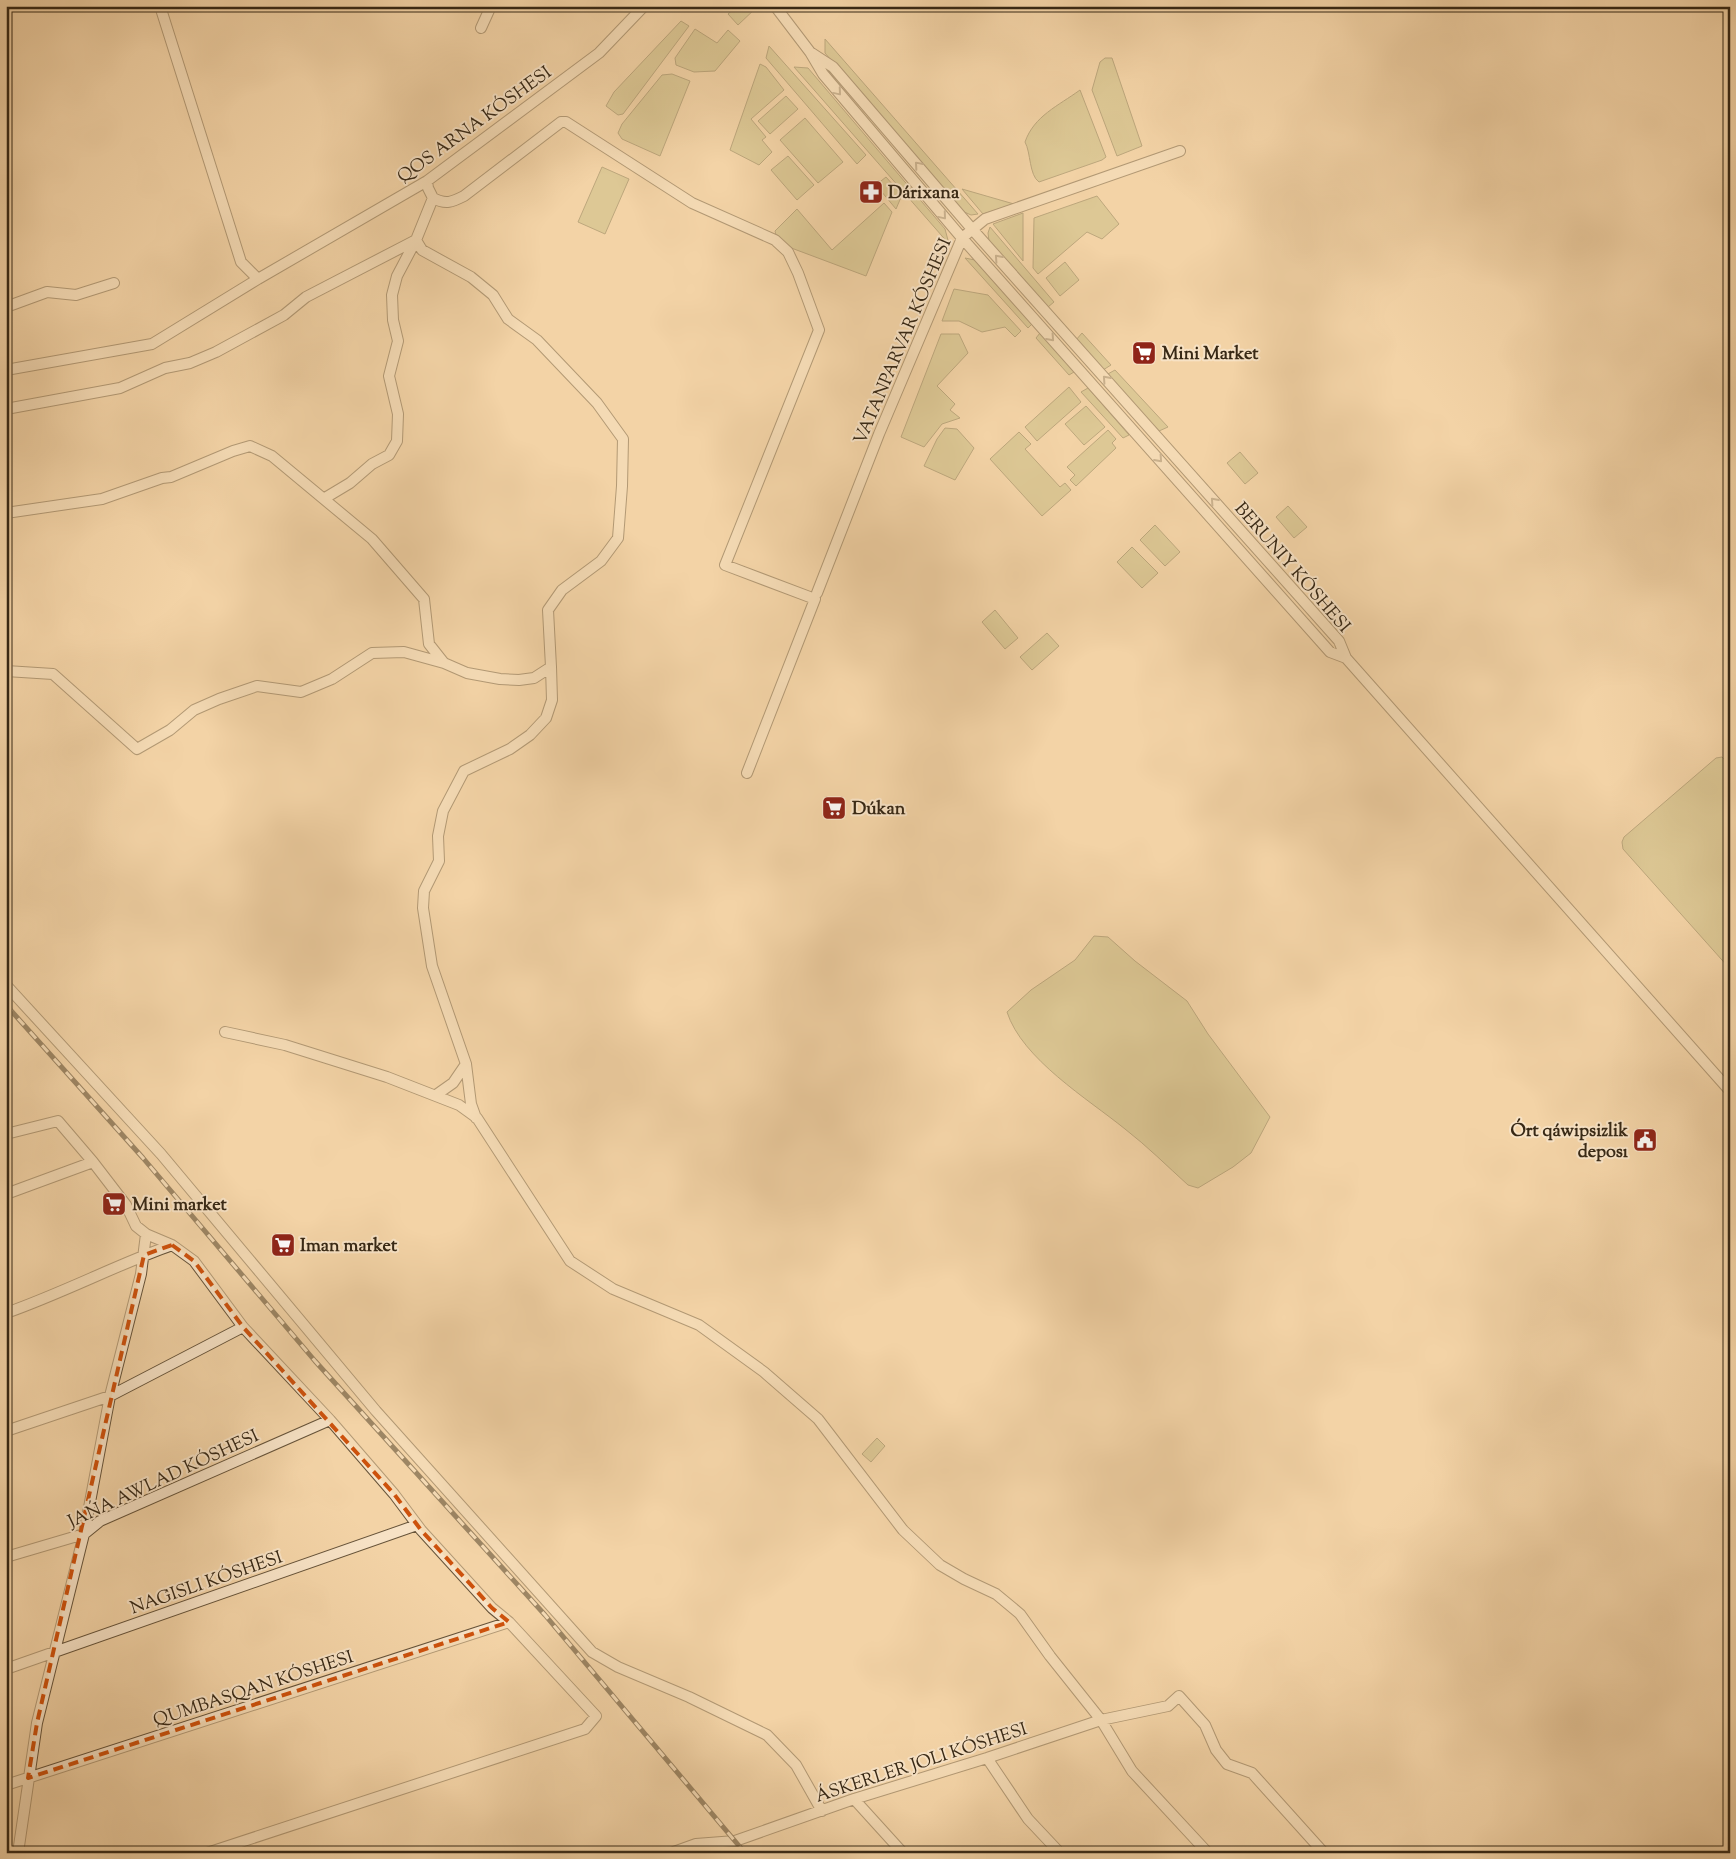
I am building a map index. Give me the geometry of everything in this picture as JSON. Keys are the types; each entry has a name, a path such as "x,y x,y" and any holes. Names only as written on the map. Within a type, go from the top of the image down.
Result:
{"street":[{"path":"160,6 241,262 258,279"},
{"path":"481,28 491,6"},
{"name":"QOS ARNA KÓSHESI","path":"6,370 152,344 258,279 427,181 599,53 644,6"},
{"path":"775,6 810,52"},
{"name":"BERUNIY KÓSHESI","path":"810,52 833,67 972,229 1339,641 1346,658"},
{"name":"BERUNIY KÓSHESI","path":"810,52 823,74 962,238 1330,652 1346,658"},
{"path":"427,181 433,198 440,202 450,203 464,196 561,122 566,122 692,204 775,240 788,252 809,299 819,330 726,565 816,596"},
{"name":"VATANPARVAR KÓSHESI","path":"747,773 879,434 962,238 985,219 1180,151"},
{"path":"325,498 350,483 372,464 389,455 397,441 398,414 389,376 398,341 393,320 392,295 397,276 416,240 433,198"},
{"path":"6,410 120,388 165,368 190,364 284,315 306,297 416,240"},
{"path":"416,240 422,250 470,278 492,295 508,318 537,340 597,403 623,439 618,538 601,561 562,590 548,610 552,700 546,718 530,735 510,749 464,771 443,811 438,836 439,861 424,892 423,908 432,966 466,1064 471,1104 476,1118 570,1261 613,1288 699,1325 764,1372 818,1419 903,1530 940,1564 964,1579 996,1594 1020,1614 1050,1656 1101,1720 1132,1770 1208,1853"},
{"path":"6,307 47,292 76,295 114,283"},
{"path":"6,513 102,499 162,478 171,477 233,451 250,446 272,456 325,498 372,539 424,599 429,644 444,663"},
{"path":"1224,533 1234,524"},
{"path":"6,671 53,674 137,749 170,730 194,710 258,686 301,692 332,679 372,653 404,652 444,663 467,673 500,679 519,680 534,678 552,667"},
{"path":"1346,658 1730,1090"},
{"path":"6,985 161,1154 376,1411 592,1652 618,1667 690,1697 767,1735 796,1765 822,1811"},
{"path":"225,1032 285,1045 387,1077 459,1105 476,1118"},
{"path":"436,1095 453,1083 466,1064"},
{"path":"6,1134 58,1121 94,1162 126,1205 136,1226 146,1234 172,1245 194,1261 243,1327 330,1420 394,1494 417,1525 492,1608 509,1622 596,1716 585,1729 207,1853"},
{"path":"6,1194 94,1162"},
{"path":"18,1853 37,1723 84,1534 110,1396 142,1274 146,1234"},
{"path":"6,1313 44,1300 144,1255 172,1245"},
{"path":"6,1431 110,1396 243,1327"},
{"name":"JAŃA AWLAD KÓSHESI","path":"6,1557 84,1534 100,1521 330,1420"},
{"path":"6,1669 417,1525"},
{"name":"QUMBASQAN KÓSHESI","path":"6,1785 509,1622"},
{"path":"671,1853 696,1844 735,1841 854,1799 1101,1720 1168,1706 1179,1696 1205,1725 1216,1750 1227,1764 1252,1773 1324,1853"},
{"path":"987,1758 1028,1819 1060,1853"},
{"path":"854,1799 903,1853"},
{"path":"696,1844 705,1853"}],"highlighted area":[{"path":"172,1245 194,1261 243,1327 394,1494 421,1530 492,1608 509,1622 28,1778 37,1723 144,1255"}],"shaded area":[{"path":"737,6 757,7 738,25 728,14"},
{"path":"681,21 689,26 623,114 618,115 606,106 614,92"},
{"path":"695,29 717,43 728,30 740,41 715,71 694,72 676,65 675,58"},
{"path":"825,39 978,214 971,215 960,210 825,53"},
{"path":"769,46 866,155 857,164 766,58"},
{"path":"1105,58 1112,58 1142,146 1117,156 1092,90 1100,62"},
{"path":"760,64 766,67 784,90 751,119 766,137 762,140 772,152 759,165 730,150"},
{"path":"794,67 808,68 945,229 949,244"},
{"path":"672,74 690,81 660,156 622,139 618,133 622,124 662,75"},
{"path":"1080,90 1106,157 1039,182 1033,174 1025,142 1029,133 1041,118"},
{"path":"786,96 798,109 770,134 758,121"},
{"path":"805,118 843,162 818,183 780,140"},
{"path":"788,156 814,185 797,200 771,170"},
{"path":"602,167 629,179 605,234 578,222"},
{"path":"886,177 902,195 896,209 876,185"},
{"path":"962,189 1014,204 983,214"},
{"path":"1097,196 1119,224 1102,239 1087,232 1038,274 1033,268 1034,218"},
{"path":"884,203 892,212 866,276 778,243 775,231 797,209 832,250"},
{"path":"1023,213 1023,261 993,224"},
{"path":"990,227 1054,302 1048,307 989,241 988,233"},
{"path":"965,258 975,260 1032,324 1028,328"},
{"path":"1065,262 1079,280 1060,296 1046,278"},
{"path":"954,289 988,295 1021,331 1015,337 1005,327 982,332 959,321 942,321"},
{"path":"1040,333 1074,372 1069,375 1036,338"},
{"path":"1082,333 1111,365 1103,370 1076,340"},
{"path":"941,334 959,334 968,353 937,386 955,404 950,410 960,418 942,424 924,447 901,437"},
{"path":"1115,370 1168,427 1159,431 1106,375"},
{"path":"1069,387 1081,402 1037,441 1025,427"},
{"path":"1088,388 1129,435 1123,438 1081,392"},
{"path":"1086,406 1105,427 1084,445 1065,424"},
{"path":"945,428 957,429 974,448 955,480 924,466 937,439"},
{"path":"1108,430 1116,439 1112,443 1116,448 1076,486 1070,480 1075,475 1067,467"},
{"path":"1019,432 1031,444 1025,449 1060,487 1065,483 1071,490 1042,516 990,459"},
{"path":"1240,452 1258,473 1245,484 1227,463"},
{"path":"1288,506 1307,527 1294,538 1276,517"},
{"path":"1155,525 1180,552 1165,566 1140,540"},
{"path":"1132,547 1158,573 1142,588 1117,562"},
{"path":"995,610 1018,638 1005,649 982,622"},
{"path":"1047,633 1059,646 1032,670 1020,657"},
{"path":"1722,757 1730,765 1730,969 1623,849 1622,842 1624,837 1716,758"},
{"path":"1094,936 1108,937 1135,961 1187,1001 1208,1034 1270,1117 1251,1153 1233,1167 1198,1188 1188,1185 1149,1149 1041,1062 1015,1029 1007,1012 1031,990 1075,960"},
{"path":"877,1438 885,1446 871,1462 862,1454"}],"railway":[{"path":"6,1005 143,1158 315,1361 545,1615 745,1853"}],"place":[{"name":"Dárixana","path":"871,192"},
{"name":"Mini Market","path":"1144,353"},
{"name":"Dúkan","path":"834,808"},
{"name":"Órt qáwipsizlik deposı","path":"1645,1140"},
{"name":"Mini market","path":"114,1204"},
{"name":"Iman market","path":"283,1245"}]}
